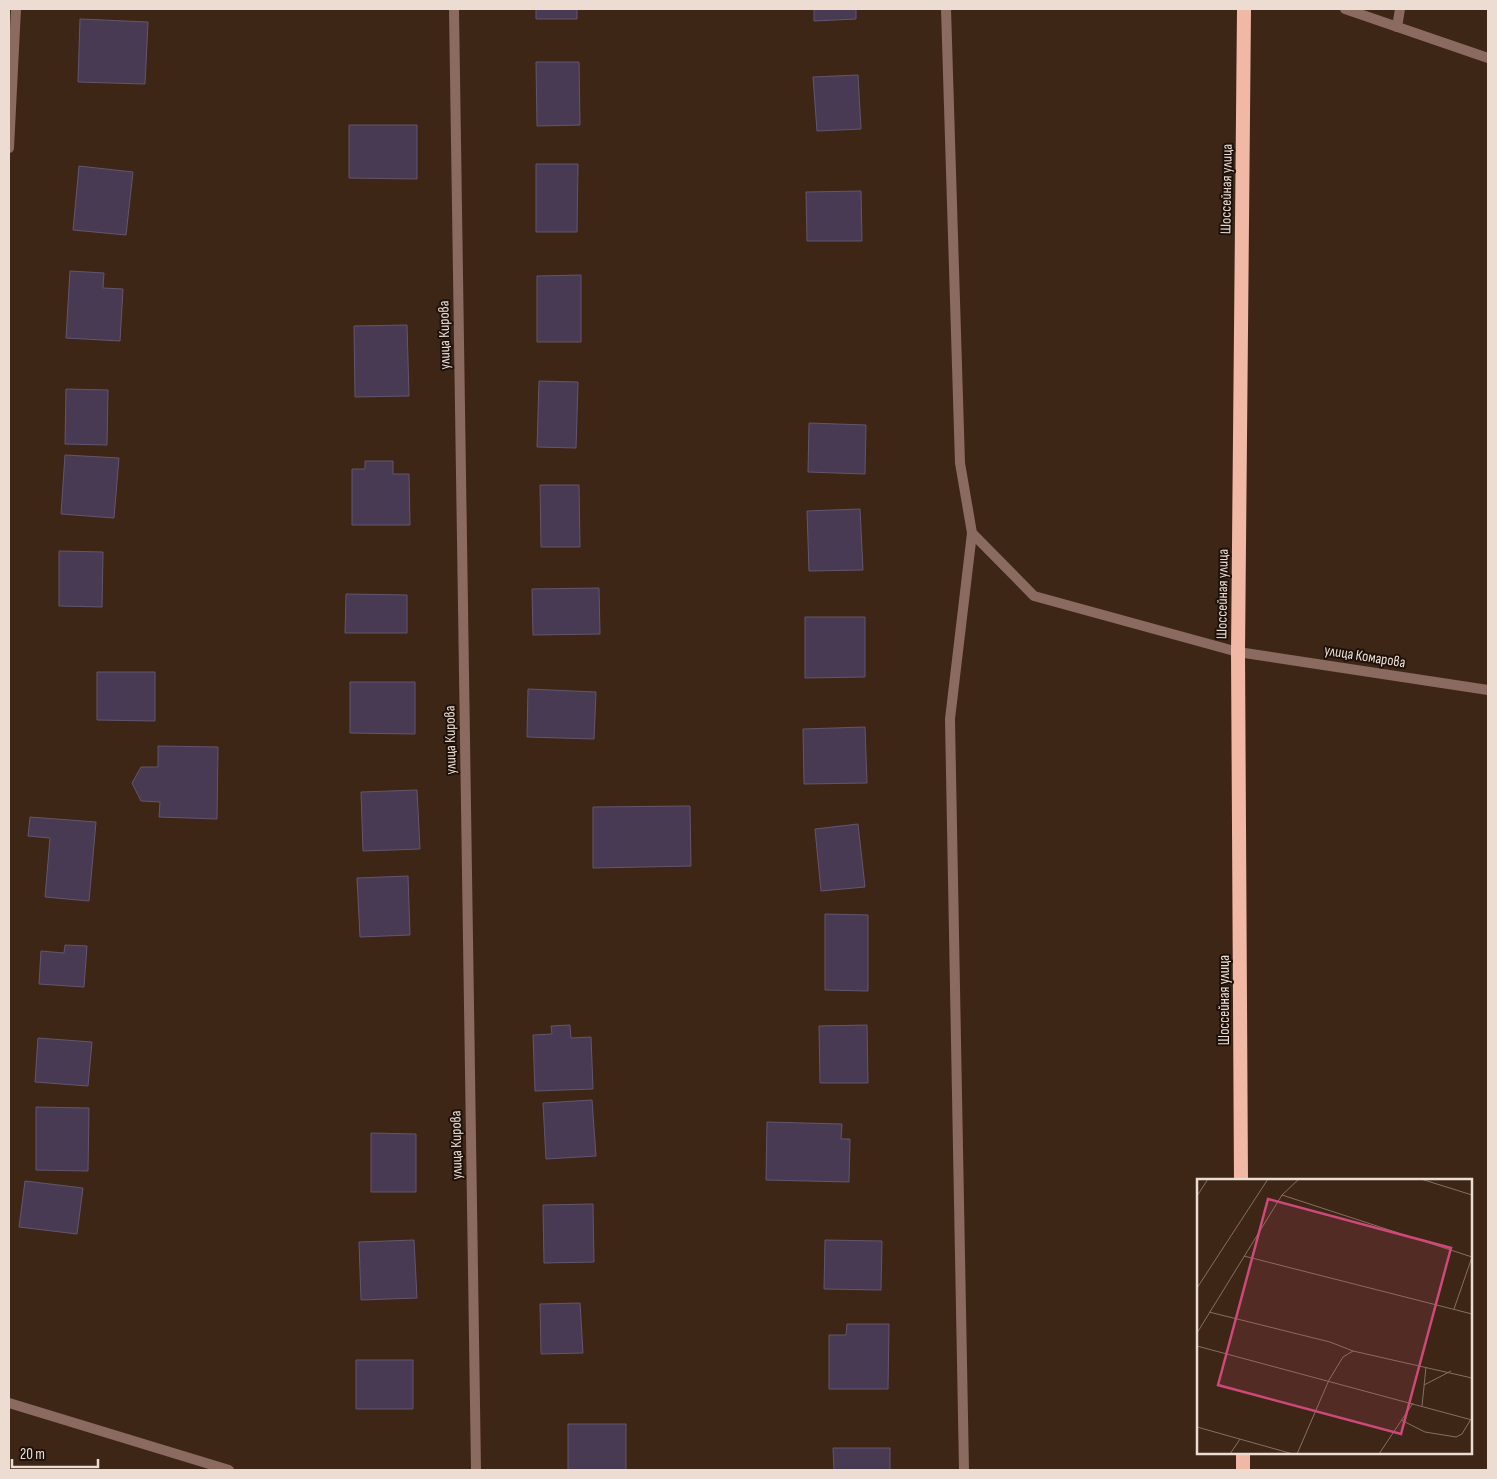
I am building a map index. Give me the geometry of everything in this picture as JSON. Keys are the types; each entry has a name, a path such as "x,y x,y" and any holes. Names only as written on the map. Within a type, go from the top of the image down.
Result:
{"highway":[{"name":"Шоссейная улица","path":"1241,1179 1238,652 1244,9"},
{"path":"1243,1454 1244,1470"}],"street":[{"path":"9,148 16,9"},
{"name":"улица Кирова","path":"454,9 476,1470"},
{"path":"946,9 960,463 972,533 950,720 964,1470"},
{"path":"1345,9 1488,58"},
{"path":"1397,27 1400,9"},
{"name":"улица Комарова","path":"972,533 1034,596 1238,652 1488,690"},
{"path":"9,1403 229,1470"}],"building":[{"path":"536,9 577,9 577,19 536,19"},
{"path":"814,9 856,9 856,19 814,21"},
{"path":"80,19 148,22 145,84 78,82"},
{"path":"536,62 579,62 580,125 537,126"},
{"path":"858,75 861,129 817,131 813,77"},
{"path":"349,125 417,125 417,179 349,178"},
{"path":"536,164 578,164 577,232 536,232"},
{"path":"79,166 133,172 126,235 73,230"},
{"path":"861,191 862,241 807,241 806,192"},
{"path":"70,271 104,273 103,288 123,289 120,341 66,338"},
{"path":"581,275 581,342 537,342 537,276"},
{"path":"407,325 409,396 355,397 354,326"},
{"path":"539,381 578,382 576,448 537,447"},
{"path":"66,389 108,390 107,445 65,444"},
{"path":"809,423 866,425 865,474 808,472"},
{"path":"65,455 119,458 114,518 61,514"},
{"path":"365,461 393,461 393,474 409,474 410,525 352,525 352,469 365,469"},
{"path":"540,485 579,485 580,547 541,547"},
{"path":"860,509 863,570 809,571 807,511"},
{"path":"59,551 103,552 102,607 59,606"},
{"path":"599,588 600,634 533,635 532,589"},
{"path":"346,594 407,595 407,633 345,633"},
{"path":"805,617 865,617 865,677 805,678"},
{"path":"97,672 155,672 155,721 97,720"},
{"path":"350,682 415,682 415,734 350,733"},
{"path":"528,689 596,692 594,739 527,737"},
{"path":"865,727 867,783 804,784 803,729"},
{"path":"158,746 218,747 217,819 159,817 160,802 141,801 132,783 141,767 158,767"},
{"path":"417,790 420,849 363,851 361,792"},
{"path":"690,806 691,866 593,868 593,807"},
{"path":"30,817 96,822 89,901 45,897 50,838 28,836"},
{"path":"858,824 865,887 821,891 815,829"},
{"path":"408,876 410,935 360,937 357,878"},
{"path":"825,914 868,915 868,991 825,990"},
{"path":"65,945 87,946 84,987 39,984 41,951 64,953"},
{"path":"570,1025 571,1038 591,1037 593,1089 535,1091 533,1035 552,1034 551,1026"},
{"path":"867,1025 868,1083 820,1083 819,1026"},
{"path":"38,1038 92,1042 88,1086 35,1082"},
{"path":"592,1100 596,1156 546,1159 543,1103"},
{"path":"36,1107 89,1108 88,1171 36,1170"},
{"path":"767,1122 842,1124 841,1139 850,1139 849,1182 766,1180"},
{"path":"371,1133 416,1134 416,1192 371,1192"},
{"path":"25,1181 83,1188 77,1234 19,1227"},
{"path":"593,1204 594,1262 544,1263 543,1205"},
{"path":"414,1240 417,1298 361,1300 359,1242"},
{"path":"825,1240 882,1241 881,1290 824,1289"},
{"path":"580,1303 583,1353 541,1354 540,1304"},
{"path":"847,1324 889,1324 888,1389 829,1389 829,1335 846,1335"},
{"path":"356,1360 413,1360 413,1409 356,1409"},
{"path":"568,1424 626,1424 626,1470 568,1470"},
{"path":"833,1448 890,1448 890,1470 834,1470"}]}
